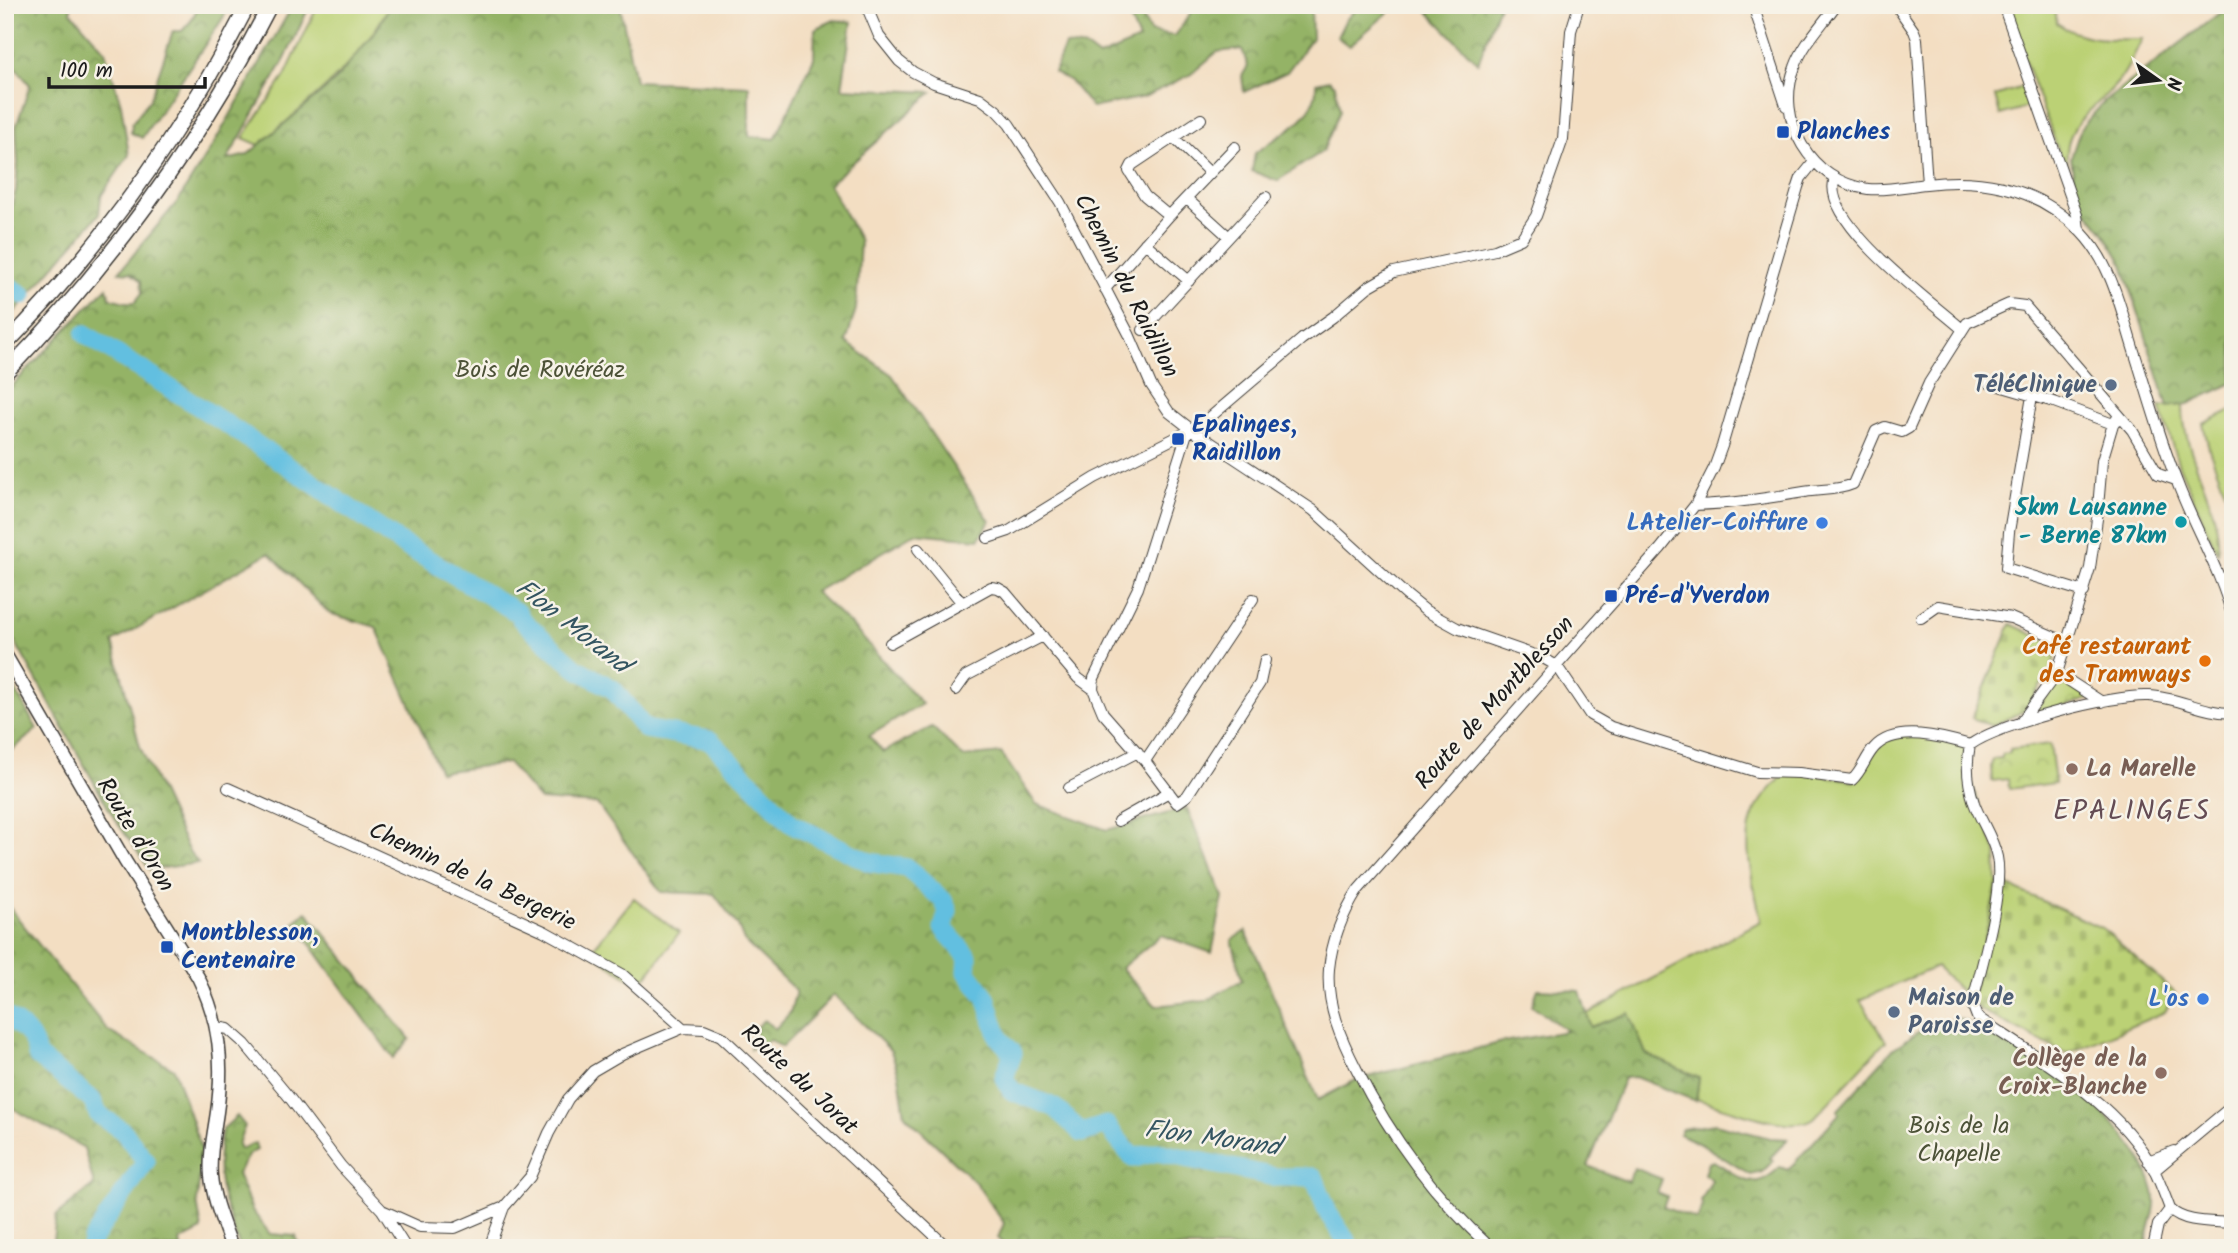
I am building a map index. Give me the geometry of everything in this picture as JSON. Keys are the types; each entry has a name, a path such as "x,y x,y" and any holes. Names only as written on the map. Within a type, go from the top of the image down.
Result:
{"highway":[{"path":"5,345 67,277 140,184 193,104 248,5"},
{"path":"5,373 91,279 167,180 228,83 270,5"}],"main road":[{"name":"Route d'Oron","path":"5,654 125,861 208,997 217,1027 220,1087 211,1174 214,1194 232,1248"}],"street":[{"name":"Chemin du Raidillon","path":"866,5 879,36 905,66 934,83 979,98 1003,117 1060,202 1129,334 1157,396 1169,412 1190,431 1313,510 1426,611 1457,628 1543,658 1557,666"},
{"path":"988,538 1009,531 1095,478 1208,420 1272,363 1333,317 1367,286 1394,272 1495,250 1521,239 1536,216 1563,139 1571,31 1580,5"},
{"path":"1753,5 1796,135 1814,162 1835,178 1855,186 1875,189 1972,181 2025,192 2047,204 2079,229 2094,246 2117,296 2176,480 2217,570 2233,619"},
{"path":"1790,116 1789,92 1794,68 1802,51 1836,5"},
{"path":"1896,5 1917,39 1927,184"},
{"path":"2003,5 2048,128 2077,215 2079,229"},
{"path":"1169,216 1145,196 1129,171 1132,165 1201,119"},
{"path":"1173,137 1210,173"},
{"path":"1105,289 1235,147"},
{"name":"Route de Montblesson","path":"1491,1248 1424,1178 1377,1110 1346,1048 1334,1018 1329,971 1337,928 1358,890 1661,548 1695,505 1723,446 1798,187 1801,178 1814,162"},
{"path":"1835,178 1832,195 1857,236 1877,257 1962,329"},
{"path":"1143,330 1265,197"},
{"path":"1186,198 1229,237"},
{"path":"1146,243 1189,281"},
{"path":"1695,505 1843,489 1853,485 1876,431 1885,427 1902,432 1909,428 1929,383 1967,323 2009,304 2025,306 2116,420"},
{"path":"1989,383 2116,420 2132,430 2158,474 2176,480"},
{"path":"2032,396 2009,532 2006,569 2084,592"},
{"path":"2021,722 2057,673 2084,592 2097,519 2102,461 2116,420"},
{"path":"1190,431 1138,588 1094,678 1093,689 1103,713 1177,803 1187,796 1260,683 1265,660"},
{"path":"918,549 962,603"},
{"path":"890,643 991,587 998,588 1078,678 1093,689"},
{"path":"1069,788 1141,757 1253,599"},
{"path":"1921,618 1938,606 1954,607 2011,618 2066,642"},
{"path":"956,690 966,676 1042,636"},
{"path":"1557,666 1590,715 1611,727 1757,772 1799,773 1852,780 1876,746 1886,738 1903,733 1970,745"},
{"path":"2057,673 2102,702"},
{"path":"2233,713 2217,713 2151,696 2102,702 2021,722 1978,739 1970,745 1967,769 1974,803 1990,834 1997,859 1998,881 1972,1004 1973,1012 2081,1087 2113,1115 2148,1161 2170,1209 2186,1218 2233,1223"},
{"name":"Chemin de la Bergerie","path":"228,789 544,931 622,974 683,1028"},
{"path":"1118,821 1169,792"},
{"path":"217,1027 228,1029 245,1044 341,1167 382,1210 406,1248"},
{"path":"489,1248 504,1207 530,1177 549,1133 568,1099 593,1071 622,1054 683,1028"},
{"name":"Route du Jorat","path":"683,1028 704,1029 721,1037 948,1248"},
{"path":"2154,1171 2233,1105"},
{"path":"2148,1161 2176,1150"},
{"path":"382,1210 421,1227 455,1228 504,1207"},
{"path":"2153,1248 2158,1225 2170,1209"}],"green space":[{"path":"5,5 71,5 71,12 105,51 121,104 129,155 101,196 99,214 5,323 5,232 16,190 16,127 30,85 15,67 15,51 5,38"},
{"path":"199,5 229,5 142,138 131,133 132,123 150,99 173,31 182,31"},
{"name":"Bois de Rovéréaz","path":"293,5 310,5 285,59 227,160 247,155 335,81 377,29 390,5 620,5 635,81 749,86 749,136 775,139 814,58 815,29 834,20 852,22 842,88 932,92 829,184 860,241 856,309 846,342 892,375 990,521 979,539 915,533 815,592 852,626 922,704 869,736 883,752 932,727 963,757 1001,753 1036,804 1107,830 1187,808 1223,897 1212,953 1161,935 1121,968 1156,1006 1207,1000 1242,980 1232,940 1246,931 1318,1100 1356,1080 1503,1042 1567,1031 1532,1005 1538,989 1580,991 1591,1027 1629,1013 1646,1054 1699,1078 1696,1101 1635,1077 1624,1078 1588,1166 1628,1182 1634,1168 1662,1179 1657,1193 1667,1197 1663,1207 1697,1220 1703,1206 1701,1201 1712,1180 1704,1174 1708,1163 1713,1161 1746,1181 1753,1182 1770,1176 1780,1167 1788,1170 1894,1048 1930,1024 1949,1022 1954,1018 1983,1030 2053,1073 2116,1126 2146,1168 2154,1191 2155,1206 2147,1248 1009,1248 998,1238 1004,1223 975,1182 905,1115 899,1075 891,1051 834,995 782,1047 770,1040 750,1049 755,1028 764,1020 775,1029 790,1013 796,991 744,941 738,926 714,894 661,892 597,804 540,800 508,763 440,772 376,627 329,613 269,553 113,642 140,747 188,850 198,863 150,870 114,818 5,624 5,393 107,287 110,298 125,302 135,302 142,293 141,281 131,273 119,272 178,201"},
{"path":"318,5 390,5 363,47 314,98 259,145 243,138 285,76"},
{"path":"1196,5 1311,5 1312,38 1287,72 1244,92 1242,76 1248,66 1242,49 1217,52 1190,75 1144,97 1092,108 1070,81 1054,72 1065,45 1087,48 1099,57 1139,40 1130,18 1142,15 1150,32 1175,36"},
{"path":"1359,5 1397,5 1349,46 1337,37 1345,21"},
{"path":"1421,5 1499,5 1478,63"},
{"path":"2004,5 2055,5 2057,23 2077,34 2098,38 2142,39 2122,77 2086,114 2072,133 2067,160 2069,179"},
{"path":"2233,8 2233,383 2188,404 2168,407 2123,264 2103,231 2082,205 2074,180 2071,157 2081,128 2104,102 2221,12"},
{"path":"1329,80 1335,85 1340,111 1323,151 1277,181 1252,171 1255,153 1296,124 1312,106 1316,83"},
{"path":"2028,85 2034,105 2000,115 1995,96"},
{"path":"2183,405 2189,443 2214,516 2218,554 2179,466 2160,407"},
{"path":"2233,409 2233,512 2210,452 2203,424"},
{"path":"2011,624 2059,647 2051,670 2024,711 1992,726 1972,718"},
{"path":"5,671 37,729 5,756"},
{"path":"2058,680 2090,697 2089,699 2030,716"},
{"path":"1899,732 1970,744 1968,775 1996,851 1997,884 1971,1001 1936,967 1860,1000 1886,1041 1814,1118 1790,1123 1739,1113 1696,1099 1699,1078 1646,1054 1629,1014 1591,1027 1587,1014 1761,921 1748,853 1750,826 1761,801 1788,770 1855,781 1878,744"},
{"path":"2050,744 2055,783 2009,789 2008,779 1992,781 1993,759 2002,758 2002,754 2010,753 2010,749"},
{"path":"1997,884 2007,885 2104,929 2175,993 2165,1012 2066,1054 1980,1010 1971,1001"},
{"path":"5,897 9,907 108,1031 174,1069 202,1152 197,1202 202,1230 180,1241 181,1248 52,1248 56,1216 94,1185 84,1148 5,1104"},
{"path":"634,898 679,933 640,985 590,952"},
{"path":"307,912 410,1039 393,1058 294,922"},
{"path":"237,1116 245,1126 238,1144 240,1149 255,1143 257,1150 249,1154 237,1174 252,1210 270,1234 296,1236 299,1248 240,1248 221,1190 218,1163 222,1130"},
{"path":"1715,1124 1770,1138 1788,1139 1770,1158 1773,1161 1762,1172 1751,1175 1679,1134 1682,1129"}],"waterway":[{"name":"Flon Morand","path":"5,284 23,295"},
{"name":"Flon Morand","path":"85,334 231,427 399,542 518,613 521,619 576,668 613,689 645,729 710,740 792,824 869,862 907,868 943,900 948,911 943,928 968,957 967,972 986,997 999,1038 1013,1053 1004,1078 1012,1091 1054,1107 1082,1133 1106,1125 1133,1158 1157,1152 1275,1177 1314,1177 1328,1213 1351,1248"},
{"path":"5,1016 27,1032 37,1056 92,1100 98,1114 123,1131 146,1161 92,1240 91,1248"}],"place":[{"name":"Planches","path":"1783,132"},
{"name":"TéléClinique","path":"2111,385"},
{"name":"Epalinges, Raidillon","path":"1178,439"},
{"name":"5km Lausanne - Berne 87km","path":"2181,522"},
{"name":"LAtelier-Coiffure","path":"1822,523"},
{"name":"Pré-d'Yverdon","path":"1611,596"},
{"name":"Café restaurant des Tramways","path":"2205,661"},
{"name":"La Marelle","path":"2072,769"},
{"name":"Montblesson, Centenaire","path":"167,947"},
{"name":"L'os","path":"2203,999"},
{"name":"Maison de Paroisse","path":"1894,1012"},
{"name":"Collège de la Croix-Blanche","path":"2161,1073"}],"district":[{"name":"EPALINGES","path":"2132,811"}],"park label":[{"name":"Bois de la Chapelle","path":"1959,1140"}]}
